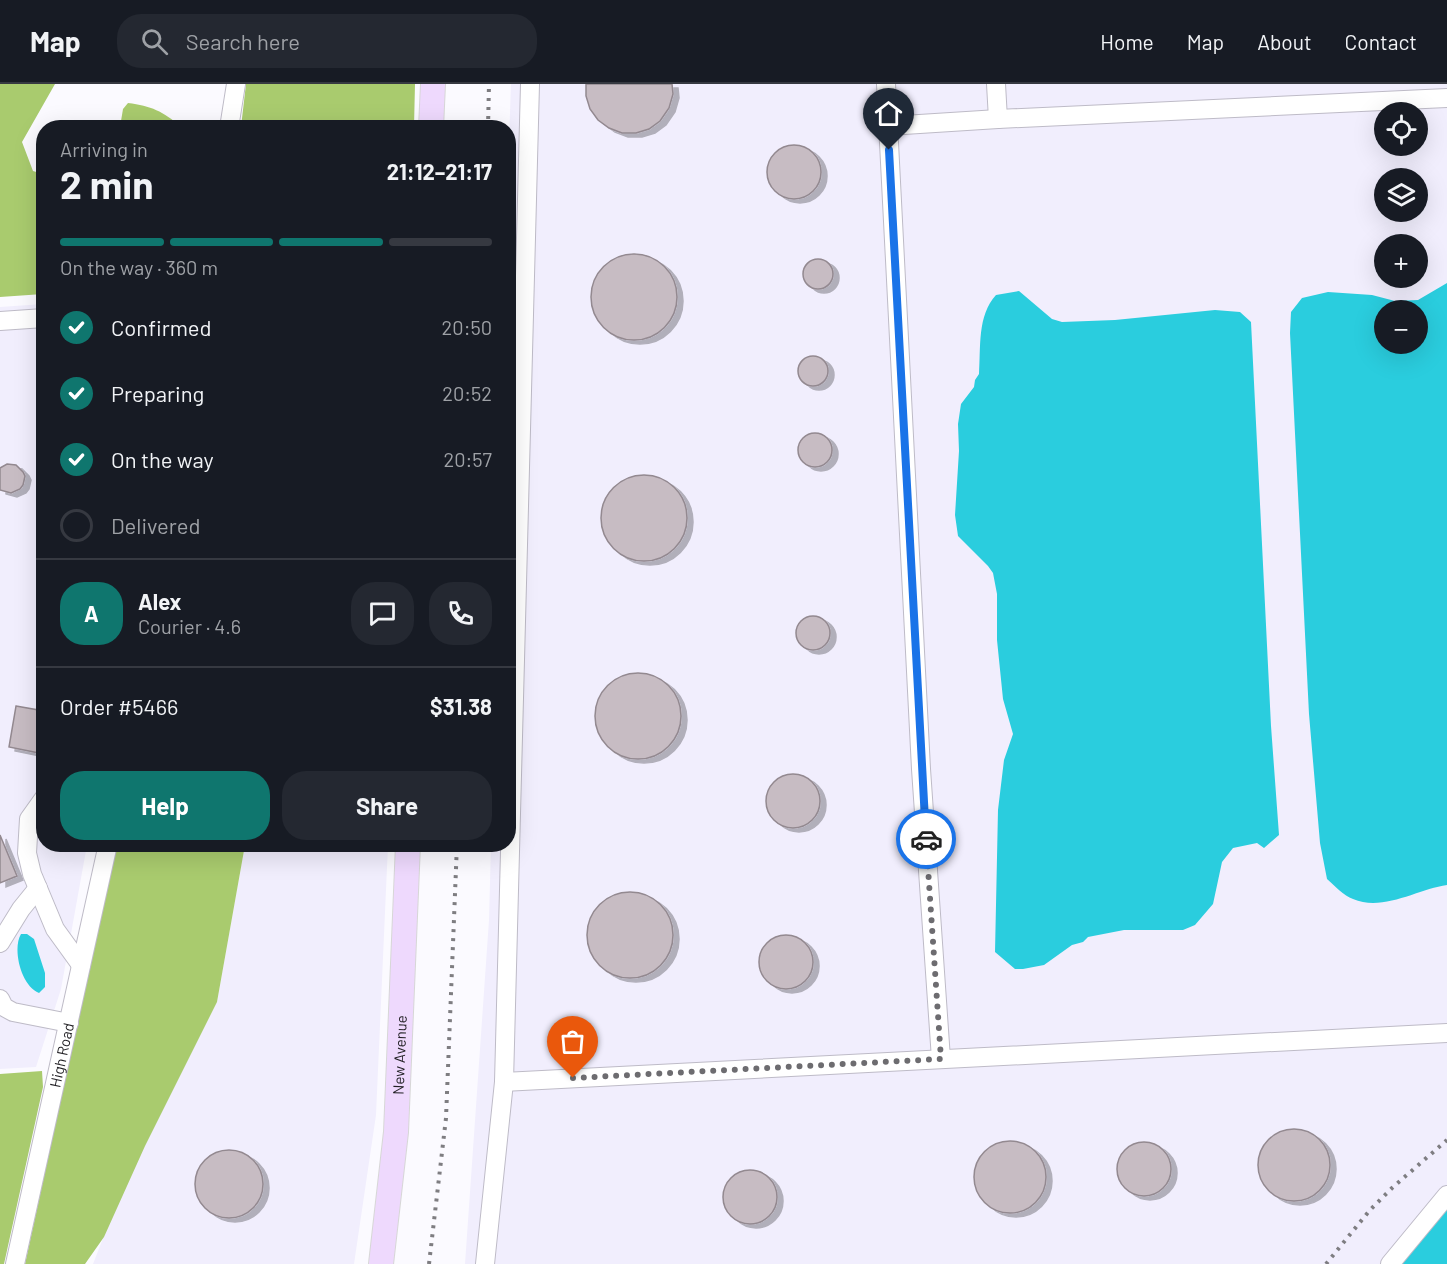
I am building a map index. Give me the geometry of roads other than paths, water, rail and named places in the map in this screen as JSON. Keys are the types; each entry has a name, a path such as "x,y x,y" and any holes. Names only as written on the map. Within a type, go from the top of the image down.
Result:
{"main road":[{"path":"432,120 433,84"},
{"name":"New Avenue","path":"381,1264 396,1132 408,852"}],"street":[{"path":"230,120 236,84"},
{"path":"516,621 530,84"},
{"path":"886,84 921,769 941,1059"},
{"path":"996,84 998,119"},
{"path":"888,126 1447,98"},
{"path":"0,321 36,319"},
{"path":"36,809 29,819 27,853 32,874 55,929 81,965"},
{"name":"High Road","path":"15,1264 106,852"},
{"path":"485,1264 504,1082 510,852"},
{"path":"0,943 21,909 38,888"},
{"path":"1,1005 13,1012 69,1023"},
{"path":"504,1082 1447,1033"},
{"path":"1390,1264 1447,1195"}],"water":[{"path":"1447,283 1447,885 1376,903 1353,899 1327,879 1320,843 1309,714 1290,333 1291,312 1302,298 1328,292 1372,295 1391,300 1374,300 1374,354 1428,354 1428,300 1418,300"},
{"path":"1019,291 1052,319 1062,322 1115,320 1215,310 1240,312 1251,322 1271,726 1279,835 1264,848 1257,843 1233,848 1222,862 1213,904 1195,925 1183,930 1124,930 1088,937 1083,942 1072,945 1044,965 1015,969 995,952 998,810 1004,760 1013,734 1003,699 997,640 997,594 993,573 958,536 955,515 959,451 958,424 961,404 974,387 979,374 983,322 990,303 996,295"},
{"path":"21,934 27,934 34,939 45,973 45,987 39,993 27,983 20,966 17,949"},
{"path":"1447,1208 1447,1264 1401,1264"}],"railway":[{"path":"488,120 489,84"},
{"path":"429,1264 446,1118 457,852"},
{"path":"1326,1264 1370,1210 1447,1140"}]}
